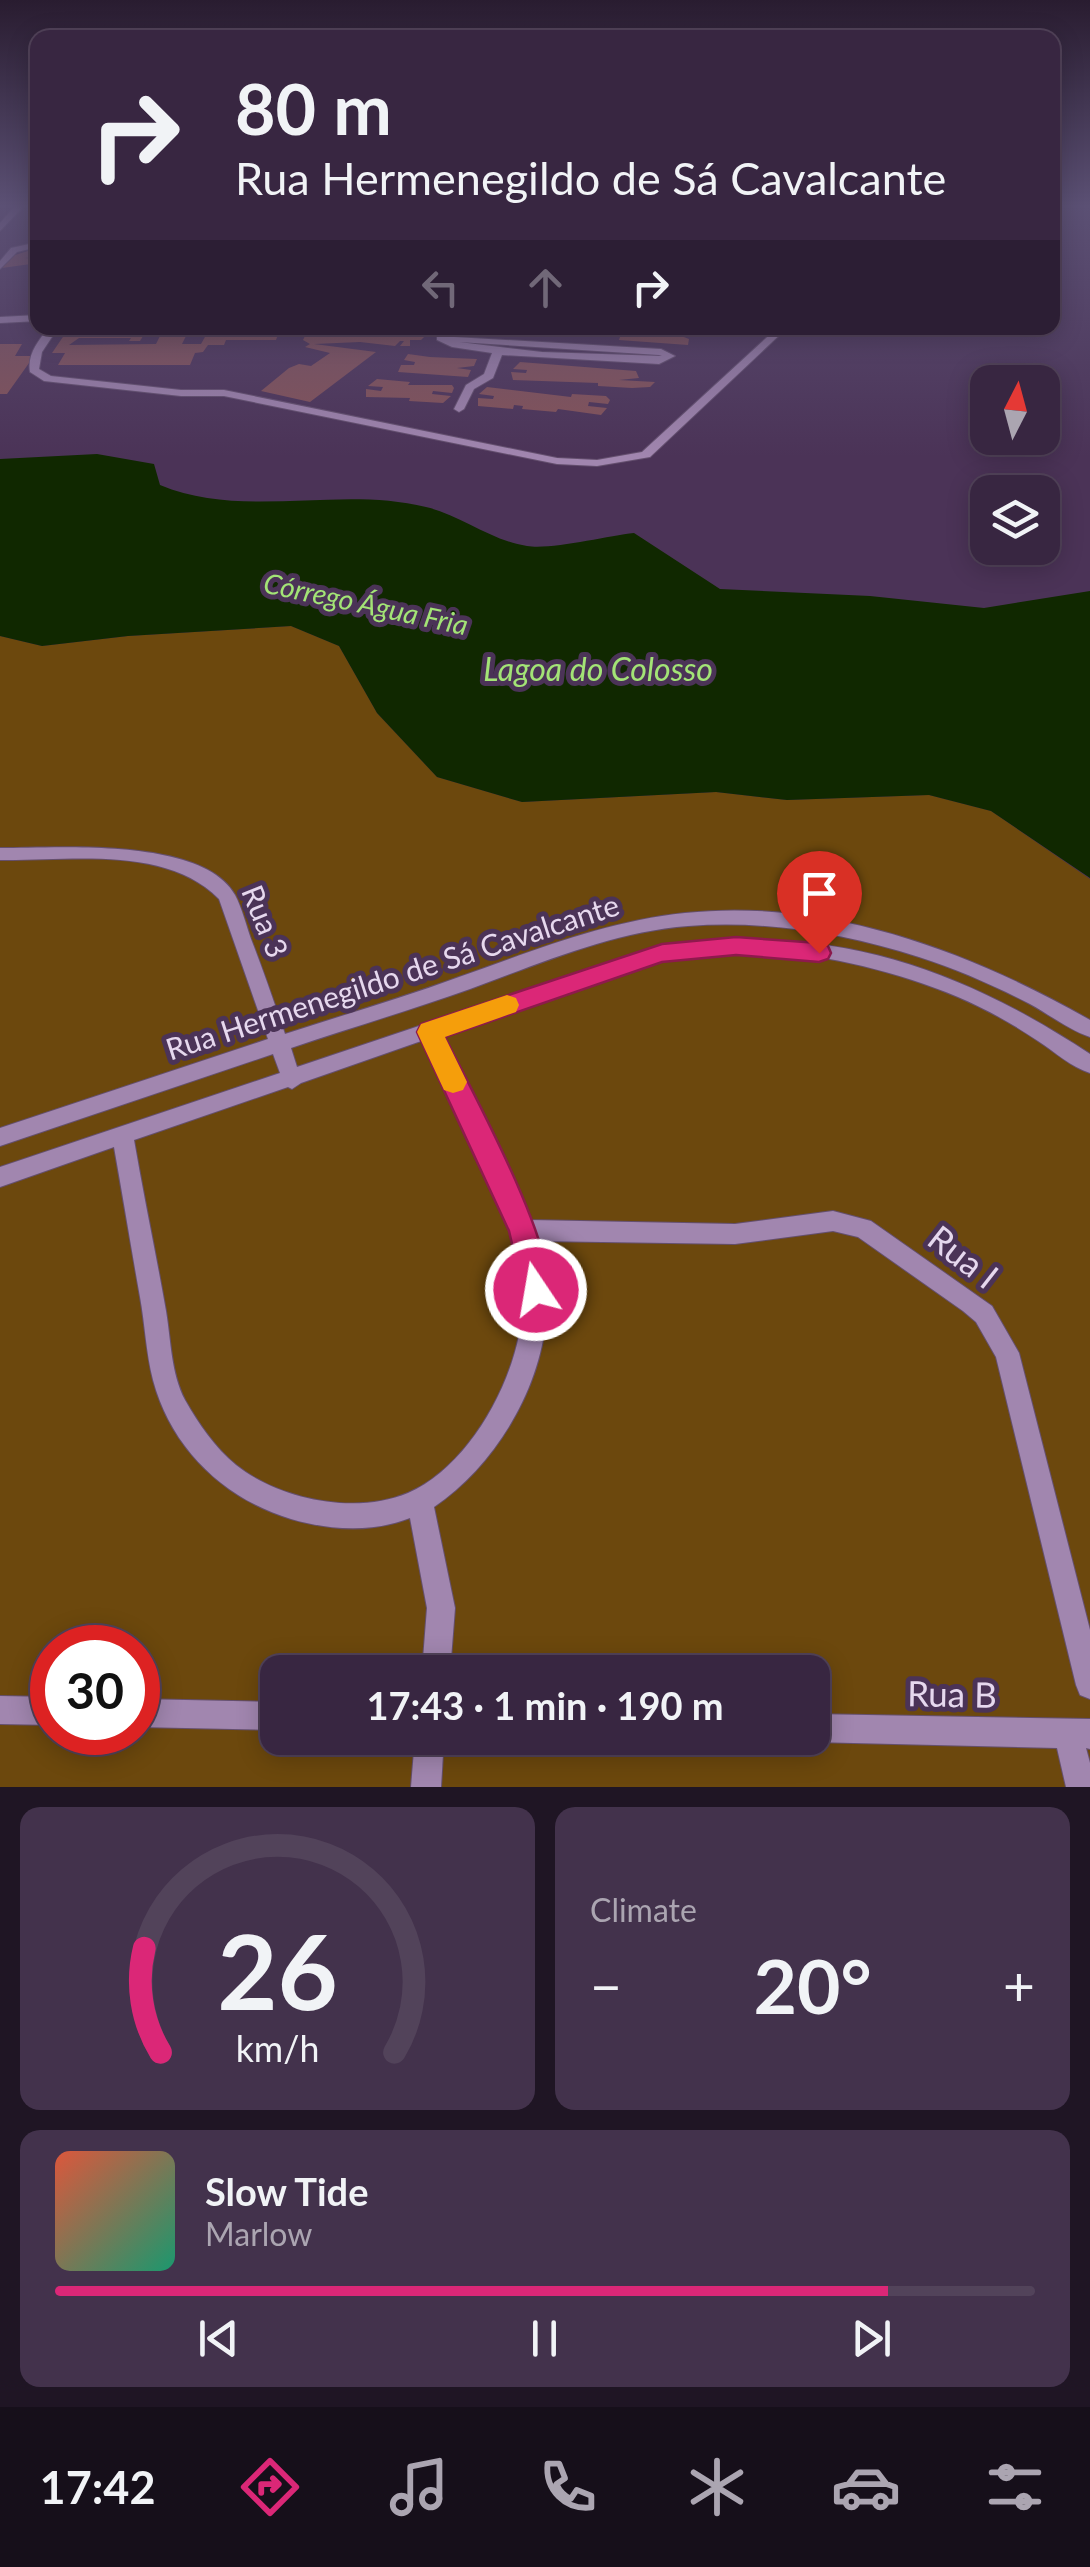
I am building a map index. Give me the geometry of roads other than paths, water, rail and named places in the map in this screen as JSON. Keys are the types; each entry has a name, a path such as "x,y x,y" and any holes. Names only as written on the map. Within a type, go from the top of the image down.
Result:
{"street":[{"path":"0,320 30,318"},
{"path":"47,335 39,344 34,370 48,379 171,392 224,393 472,446 576,463 646,455 775,335"},
{"path":"440,338 445,335"},
{"path":"440,338 670,356 660,361 458,347 440,338"},
{"path":"458,409 470,387 489,376 498,350"},
{"name":"Rua 3","path":"0,854 173,861 207,874 227,896 292,1080"},
{"name":"Rua Hermenegildo de Sá Cavalcante","path":"0,1137 624,930 718,920 810,925 887,939 994,977 1090,1029"},
{"name":"Rua Hermenegildo de Sá Cavalcante","path":"0,1177 645,958 680,951 763,946 898,969 1012,1015 1090,1065"},
{"path":"123,1136 168,1389 208,1456 253,1494 304,1510 354,1514 420,1502 450,1480 493,1428 520,1378 530,1348 535,1307 523,1230 430,1032"},
{"name":"Rua I","path":"523,1230 736,1234 833,1221 864,1228 971,1303 984,1314 1006,1353 1090,1686"},
{"path":"420,1502 441,1608 437,1655"},
{"path":"0,1710 30,1711"},
{"path":"160,1713 260,1716"},
{"name":"Rua B","path":"830,1728 1079,1734"},
{"path":"1079,1734 1081,1787"},
{"path":"426,1787 429,1755"}],"water":[{"name":"Lagoa do Colosso","path":"97,454 154,464 160,485 192,495 258,502 393,501 439,511 501,539 527,546 634,533 720,589 870,596 984,608 1090,591 1090,878 991,811 929,795 787,800 716,792 522,802 437,777 377,713 339,646 291,626 128,636 42,646 0,636 0,459"}],"water label":[{"name":"Córrego Água Fria","path":"366,603"}]}
